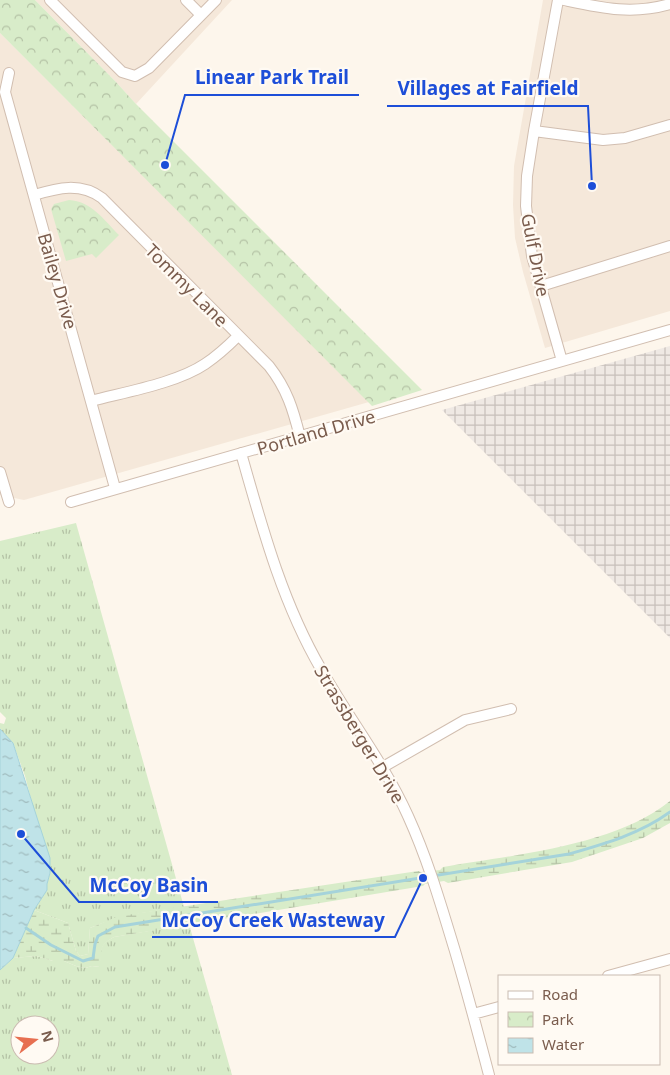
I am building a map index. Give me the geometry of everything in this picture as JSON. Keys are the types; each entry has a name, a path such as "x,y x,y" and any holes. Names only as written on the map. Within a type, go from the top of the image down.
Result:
{"street":[{"path":"50,0 122,72 130,75 140,73 149,68 216,0"},
{"path":"186,0 201,15"},
{"name":"Gulf Drive","path":"558,0 527,176 526,206 532,256 562,361"},
{"path":"564,0 612,10 654,9 670,4"},
{"name":"Bailey Drive","path":"9,74 5,92 116,488"},
{"path":"534,131 602,140 625,138 670,125"},
{"name":"Tommy Lane","path":"34,195 71,187 95,193 269,366 284,388 292,406 300,437"},
{"path":"540,286 670,246"},
{"name":"Portland Drive","path":"71,502 670,330"},
{"path":"91,401 174,379 190,372 217,355 238,336"},
{"name":"Strassberger Drive","path":"241,453 271,557 293,614 321,669 383,767 406,813 429,867 437,888 490,1075"},
{"path":"0,472 8,502"},
{"path":"383,767 465,720 511,709"},
{"path":"612,975 670,959"},
{"path":"473,1014 498,1007"}],"shaded area":[{"path":"35,0 232,0 136,104"},
{"path":"543,0 670,0 670,311 545,348 515,238 513,205 514,166"},
{"path":"0,33 369,402 24,500 0,495"},
{"path":"670,346 670,638 442,410"}],"green space":[{"path":"0,0 35,0 136,104 422,390 372,406 0,33"},
{"path":"69,200 77,201 91,208 119,235 96,258 92,254 66,261 51,209 54,204"},
{"path":"76,523 184,907 125,917 90,928 88,954 80,956 76,951 68,923 34,910 47,890 50,873 25,776 13,743 0,729 0,723 4,724 6,718 0,712 0,541"},
{"path":"670,801 670,823 643,838 572,862 448,883 444,881 425,884 423,886 114,937 103,946 100,967 92,966 85,968 64,961 53,961 36,956 13,958 34,910 68,923 76,951 80,956 88,954 90,928 114,918 418,871 440,870 443,867 531,853 621,829 647,816"},
{"path":"189,924 232,1075 0,1075 0,970 13,958 36,956 53,961 64,961 85,968 99,967 102,946 114,937"}],"water":[{"path":"0,729 13,743 50,858 50,873 47,890 34,910 13,958 0,970"}],"waterway":[{"path":"26,928 51,945 83,961 93,958 98,936 115,927 569,854 634,832 670,812"}],"place":[{"name":"Linear Park Trail","path":"165,165"},
{"name":"Villages at Fairfield","path":"592,186"},
{"name":"McCoy Basin","path":"21,834"},
{"name":"McCoy Creek Wasteway","path":"423,878"}]}
